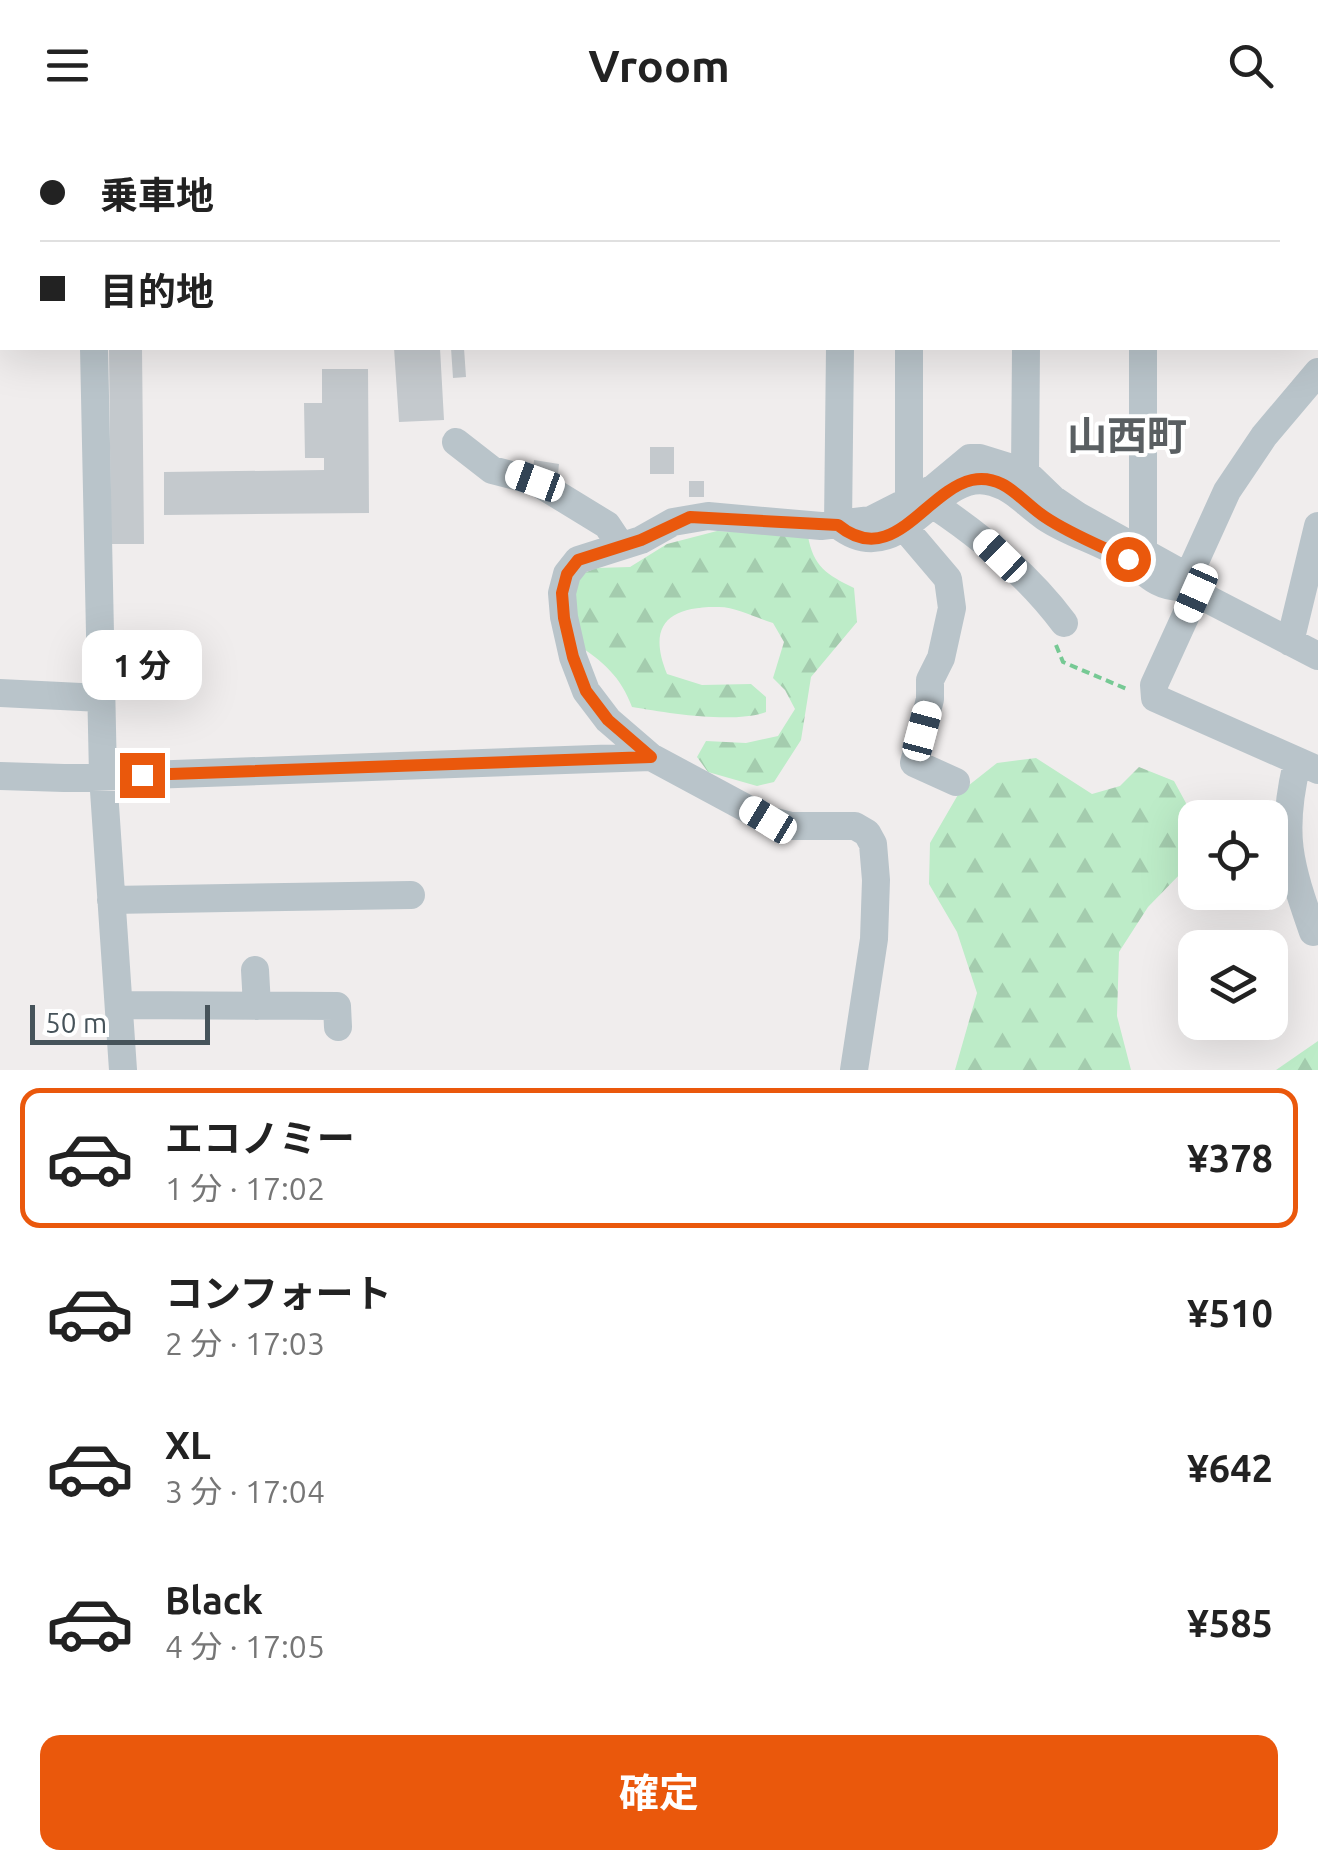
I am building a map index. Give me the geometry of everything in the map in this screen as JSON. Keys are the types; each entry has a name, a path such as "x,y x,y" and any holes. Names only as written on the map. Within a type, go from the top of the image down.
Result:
{"street":[{"path":"94,350 103,776 123,1070"},
{"path":"838,525 840,350"},
{"path":"909,350 915,511 948,579 952,608 942,658 919,680 930,699 914,763 956,782"},
{"path":"1025,472 1026,350"},
{"path":"1143,350 1143,549"},
{"path":"1313,932 1287,849 1287,820 1308,766 1155,698 1153,693 1228,492 1264,436 1318,372"},
{"path":"456,442 492,470 535,481 607,525 622,546"},
{"path":"915,511 934,488 970,458 1025,472 1078,516 1143,549 1190,586 1318,656"},
{"path":"854,1070 874,939 876,868 873,844 867,833 854,826 791,826 768,820 651,757 608,720 586,691 564,618 562,593 567,574 578,560 690,517 838,525 852,537 868,540 969,481 982,480 1016,492 1043,516 1128,559 1158,583 1190,586"},
{"path":"915,511 975,533 1064,622"},
{"path":"1290,642 1318,526"},
{"path":"0,693 100,698"},
{"path":"0,776 64,778 651,757"},
{"path":"111,900 411,895"},
{"path":"255,970 256,1006"},
{"path":"118,1005 337,1006 338,1027"}],"path":[{"path":"1064,622 1056,640 1056,651 1063,662 1136,693 1153,693"}],"green space":[{"path":"717,531 808,536 823,568 854,588 857,622 811,677 801,740 774,782 757,786 708,772 697,757 706,741 746,743 778,736 795,709 773,678 784,642 773,623 719,607 687,610 666,622 660,643 667,674 702,685 751,684 766,697 766,712 719,717 632,707 610,671 576,644 569,616 577,576 596,568 630,567 667,544"},
{"path":"1036,758 1092,794 1120,786 1139,767 1174,781 1184,800 1178,800 1178,876 1148,907 1119,952 1117,1016 1131,1070 955,1070 977,993 957,932 929,884 930,843 959,793 997,763"},
{"path":"1318,1041 1318,1070 1276,1070"}],"building":[{"path":"109,350 142,350 144,544 111,544"},
{"path":"394,350 440,350 444,420 399,422"},
{"path":"451,350 464,350 466,377 453,378"},
{"path":"322,369 368,369 369,513 164,515 164,472 324,470 324,458 305,458 304,403 322,403"},
{"path":"650,447 674,447 674,474 650,474"},
{"path":"534,460 559,464 558,474 533,470"},
{"path":"689,481 704,481 704,497 689,497"}],"district":[{"name":"山西町","path":"1127,436"}],"route":[{"path":"142,775 651,757 608,720 586,691 573,657 562,593 567,574 578,560 641,540 690,517 838,525 852,537 868,540 917,518 969,481 982,480 1016,492 1043,516 1128,559"}]}
